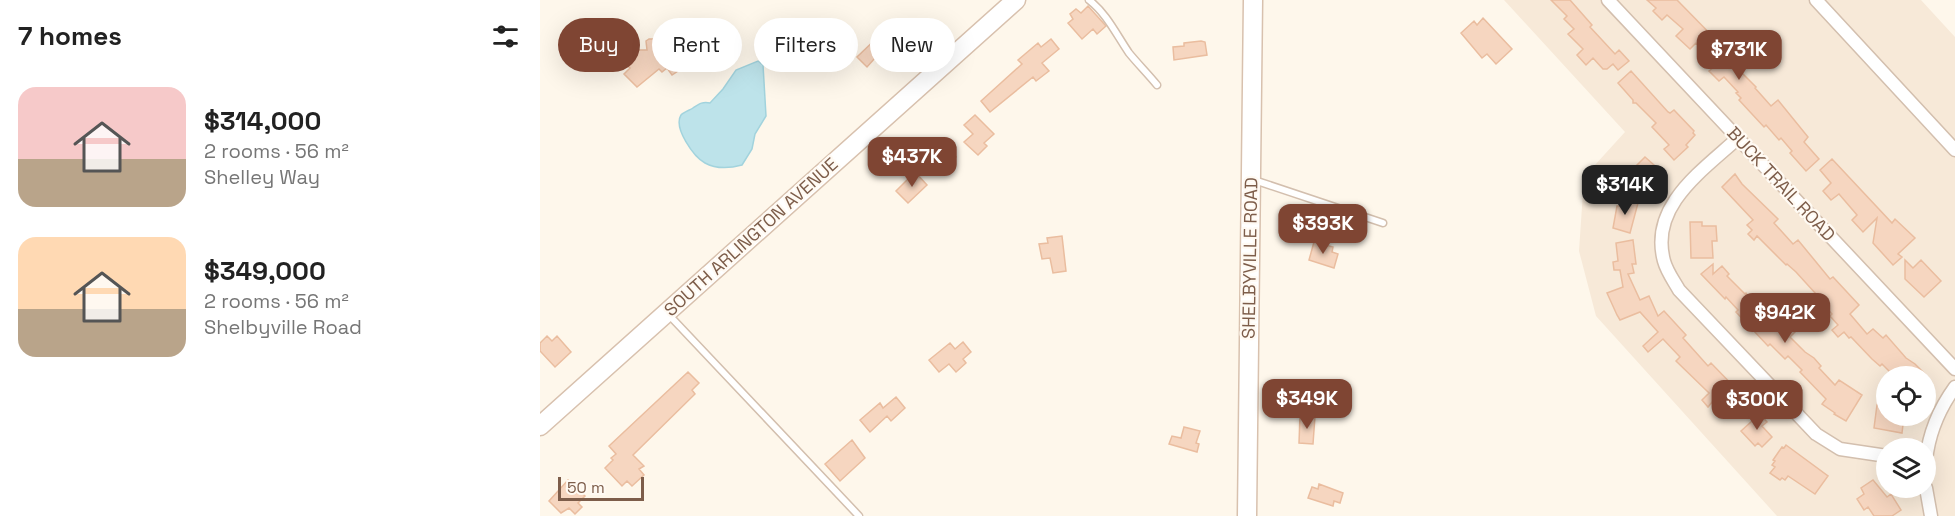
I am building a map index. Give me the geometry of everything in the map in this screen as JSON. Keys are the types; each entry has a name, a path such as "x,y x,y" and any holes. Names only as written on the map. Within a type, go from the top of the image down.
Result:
{"main road":[{"name":"SOUTH ARLINGTON AVENUE","path":"540,426 1017,0"},
{"name":"SHELBYVILLE ROAD","path":"1247,516 1253,0"}],"street":[{"name":"BUCK TRAIL ROAD","path":"1608,0 1955,369"},
{"path":"1816,0 1955,150"},
{"path":"1738,138 1680,192 1670,207 1661,237 1664,260 1670,275 1679,290 1816,434 1840,449 1876,454"},
{"path":"1930,438 1935,422 1955,387"},
{"path":"1928,498 1931,516"}],"lane":[{"path":"1089,0 1098,7 1129,53 1157,85"},
{"path":"1251,179 1383,223"},
{"path":"667,312 859,516"}],"shaded area":[{"path":"1504,0 1921,0 1955,37 1955,516 1777,516 1596,316 1579,251 1584,177 1625,132"}],"water":[{"path":"754,63 754,72 763,72 766,116 755,134 752,149 742,165 724,167 705,163 690,149 682,134 679,121 681,115 701,103 710,103 735,72 742,72 742,68"}],"building":[{"path":"1551,0 1570,0 1592,25 1590,27 1615,54 1619,50 1629,61 1618,70 1613,64 1603,69 1593,58 1586,65 1577,55 1583,49 1568,34 1574,29 1564,19 1567,16"},
{"path":"1647,0 1677,0 1726,50 1731,45 1743,58 1735,66 1771,106 1778,100 1808,137 1804,142 1819,159 1806,171 1790,153 1792,151 1781,138 1779,140 1766,125 1764,127 1739,100 1741,98 1736,93 1738,92 1724,77 1719,81 1709,71 1714,67 1710,63 1713,61 1696,43 1690,49 1676,36 1683,29 1667,15 1662,20 1653,11 1656,8"},
{"path":"1088,6 1106,26 1097,34 1093,29 1082,39 1068,23 1073,19 1070,14 1076,9 1081,13"},
{"path":"1483,18 1512,49 1496,64 1487,54 1482,58 1461,33 1474,21 1477,25"},
{"path":"652,39 652,72 655,72 637,87 624,74 640,72 640,50 647,50 646,41"},
{"path":"1051,39 1059,49 1042,63 1049,71 1036,81 1033,77 990,112 981,101 1022,64 1018,60 1038,43 1041,47"},
{"path":"1205,42 1207,55 1174,60 1173,47"},
{"path":"870,44 870,64 867,67 858,56"},
{"path":"1631,71 1668,112 1674,110 1694,131 1695,135 1686,145 1688,147 1674,160 1664,149 1669,145 1652,127 1656,123 1636,103 1633,103 1618,83"},
{"path":"975,115 994,134 984,143 987,146 978,155 964,142 973,134 964,125"},
{"path":"942,140 956,157 941,170 930,157 937,151 934,147"},
{"path":"1645,157 1662,172 1640,192 1626,180"},
{"path":"1832,159 1892,223 1895,219 1915,238 1898,254 1902,257 1893,265 1873,243 1877,218 1863,232 1852,220 1857,215 1839,194 1831,200 1823,191 1831,183 1820,170"},
{"path":"915,172 927,185 908,203 896,191"},
{"path":"1735,174 1742,184 1778,219 1774,223 1793,244 1798,240 1830,279 1833,277 1859,305 1850,314 1867,334 1873,329 1883,338 1886,335 1906,358 1917,366 1884,366 1882,364 1880,366 1844,332 1838,337 1832,330 1838,325 1830,316 1832,314 1796,272 1757,236 1754,240 1748,234 1752,230 1747,225 1753,220 1722,187"},
{"path":"1622,198 1638,203 1630,233 1613,228 1617,206 1620,206"},
{"path":"1690,222 1702,222 1702,226 1716,226 1717,241 1712,241 1713,258 1691,258"},
{"path":"1062,236 1066,271 1053,273 1050,258 1042,259 1039,244 1048,243 1047,238"},
{"path":"1633,240 1636,264 1632,264 1634,273 1628,274 1640,300 1649,296 1658,316 1664,311 1686,335 1683,338 1708,366 1711,363 1744,397 1725,414 1713,401 1708,407 1702,400 1709,393 1676,361 1680,357 1663,339 1648,352 1643,346 1658,332 1640,312 1620,320 1617,315 1607,293 1623,287 1620,270 1614,270 1613,262 1618,261 1616,243"},
{"path":"1314,242 1333,247 1332,252 1338,254 1334,268 1309,260"},
{"path":"1905,260 1913,268 1921,260 1941,281 1924,297 1905,279"},
{"path":"1713,264 1713,274 1722,266 1729,274 1727,276 1774,323 1779,318 1786,326 1791,322 1798,329 1790,337 1814,358 1821,366 1819,368 1835,385 1839,380 1862,395 1846,421 1822,404 1826,399 1800,372 1802,370 1788,356 1785,359 1770,344 1768,346 1736,312 1738,310 1726,297 1725,299 1701,274"},
{"path":"547,336 552,341 557,336 571,352 555,367 540,351 540,343"},
{"path":"963,342 971,352 963,359 966,363 956,372 949,364 939,372 929,360 950,343 955,349"},
{"path":"688,372 699,383 692,390 695,394 633,455 644,466 639,469 644,475 632,486 627,481 622,486 605,468 616,454 609,446"},
{"path":"896,397 905,408 891,421 887,416 870,432 860,420 880,403 883,408"},
{"path":"1758,412 1767,422 1762,426 1772,437 1762,447 1758,443 1755,446 1741,431"},
{"path":"1876,413 1876,426 1903,426 1902,433 1874,428"},
{"path":"1300,416 1315,416 1313,444 1299,443"},
{"path":"1184,427 1200,431 1196,443 1199,444 1197,452 1169,444 1172,436 1181,438"},
{"path":"852,440 865,458 840,481 825,464"},
{"path":"1786,445 1828,476 1815,494 1788,476 1785,480 1782,478 1780,480 1770,473 1775,467 1772,465 1775,461 1773,460"},
{"path":"568,480 585,496 578,503 582,507 575,514 569,508 561,513 549,501"},
{"path":"1873,480 1876,484 1876,498 1894,498 1901,510 1892,516 1874,516 1868,507 1864,510 1857,499 1864,494 1861,488"},
{"path":"1319,484 1343,493 1340,503 1334,501 1333,506 1308,498 1312,487 1318,489"}]}
